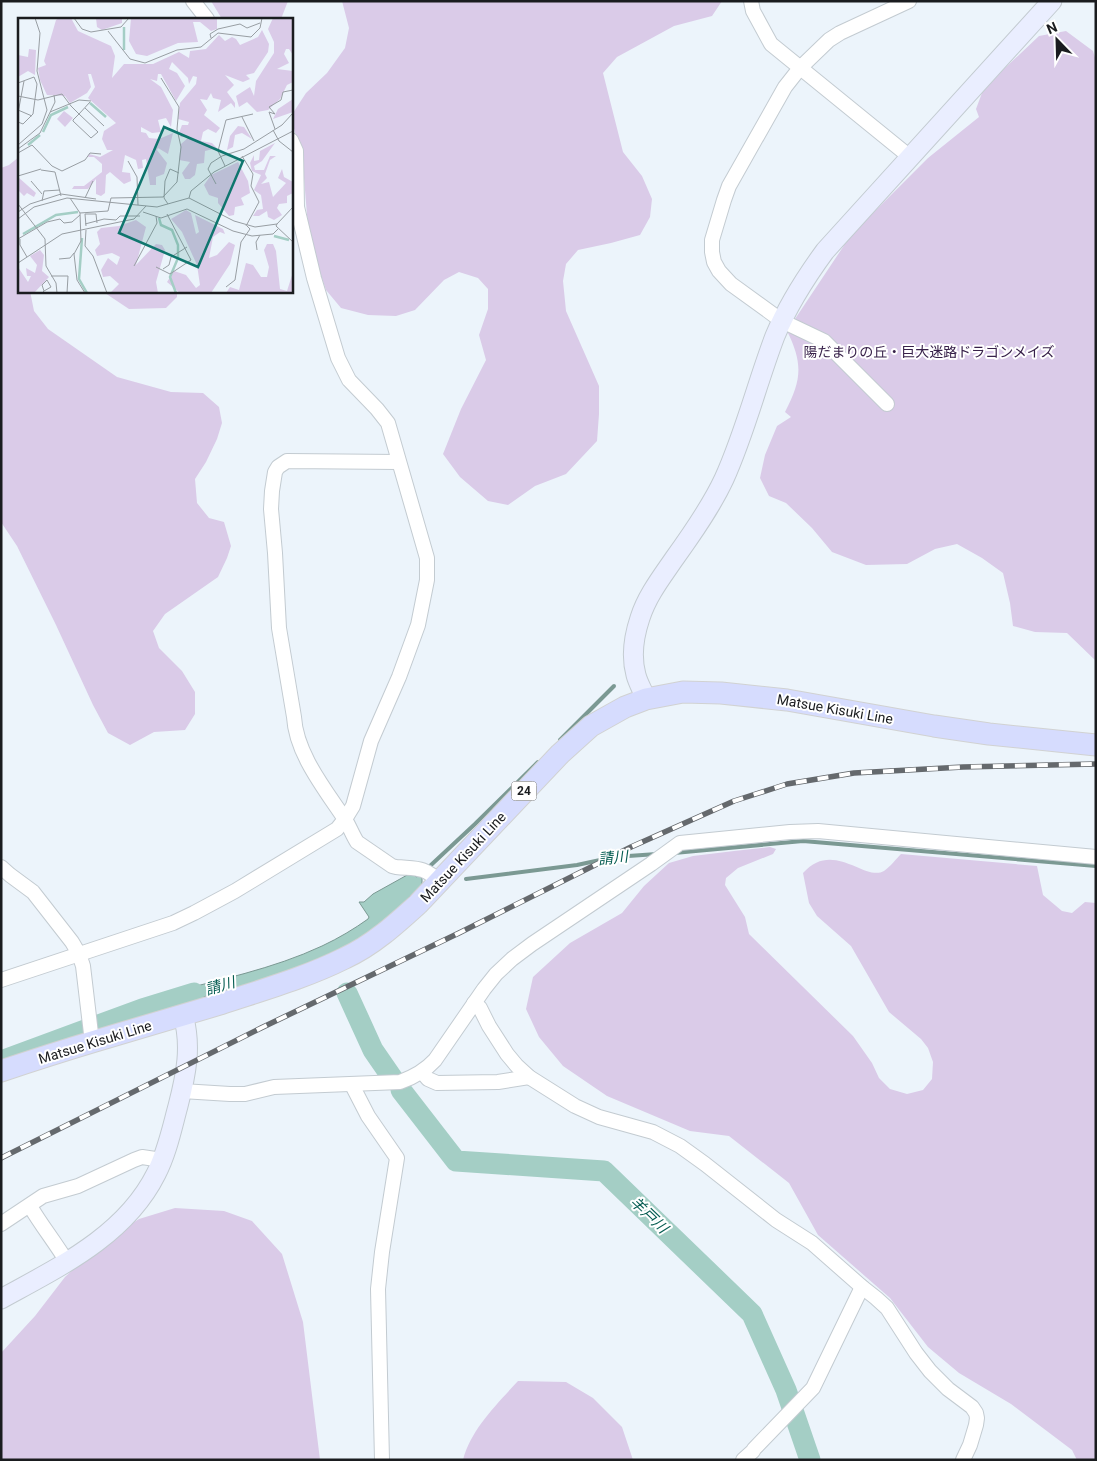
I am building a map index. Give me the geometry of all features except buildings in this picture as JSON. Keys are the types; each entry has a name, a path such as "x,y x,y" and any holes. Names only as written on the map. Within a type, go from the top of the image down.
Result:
{"main road":[{"name":"Matsue Kisuki Line","path":"1,1071 91,1037 184,1016 290,981 346,958 395,925 418,904 560,754 591,726 625,707 646,699 683,692 730,694 787,700 989,734 1096,745"}],"street":[{"path":"193,1 206,18"},
{"path":"751,1 753,11 771,44 910,157"},
{"path":"887,404 824,340 782,321 731,284 719,271 714,262 712,240 729,186 785,88 800,68 818,49 840,33 910,1"},
{"path":"646,699 636,676 634,662 634,645 640,618 655,586 714,499 724,479 770,351 794,298 808,274 825,251 1052,1"},
{"path":"1,980 173,923 194,914 337,829 354,806 371,741 399,677 418,624 427,580 427,558 388,423 349,380 338,358 314,278 297,207 296,151 292,142"},
{"path":"398,462 288,461 278,467 274,478 271,509 279,628 294,717 294,728 302,753 357,842 392,866 423,869 431,873 440,882"},
{"path":"182,1091 245,1094 274,1087 400,1082 422,1072 444,1049 474,1003 496,974 532,944 680,843 818,831 1096,857"},
{"path":"1,867 34,892 79,954 91,1037"},
{"path":"474,1003 480,1008 507,1054 529,1077 575,1106 599,1117 653,1132 680,1146 776,1220 812,1244 887,1308 930,1371 948,1389 972,1407 976,1413 976,1425 963,1460"},
{"path":"1,1299 67,1262 101,1239 131,1211 147,1190 162,1160 182,1091 188,1045 188,1030 184,1016"},
{"path":"422,1072 428,1079 437,1083 498,1082 529,1077"},
{"path":"352,1085 368,1116 397,1158 378,1288 382,1460"},
{"path":"1,1224 43,1196 78,1186 142,1157 162,1160"},
{"path":"30,1206 67,1262"},
{"path":"743,1460 753,1452 813,1388 862,1287"}],"green space":[{"path":"211,1 288,1 281,18 221,18"},
{"path":"342,1 722,1 712,16 674,26 617,57 603,73 623,152 642,176 652,199 650,217 640,235 578,250 566,264 563,281 566,311 599,386 597,441 566,474 535,486 508,505 488,501 460,477 443,454 461,409 486,360 479,335 488,309 488,289 478,278 459,272 444,280 415,310 396,316 368,315 341,308 326,290 309,240 303,165 292,114 306,93 327,73 345,48 349,28"},
{"name":"陽だまりの丘・巨大迷路ドラゴンメイズ","path":"1066,31 1093,51 1096,61 1096,661 1067,633 1035,632 1013,626 1003,573 957,544 935,549 907,564 866,565 832,552 812,528 786,503 769,496 760,478 765,455 777,426 791,417 785,412 795,390 798,362 787,331 851,235 928,158 979,117 976,109 982,93 1005,68 1039,36"},
{"path":"18,158 18,292 30,292 34,311 48,329 117,377 171,392 203,393 219,407 222,423 217,439 195,479 197,503 209,518 224,522 231,546 218,577 165,614 153,631 159,648 182,671 195,692 195,714 185,730 154,732 130,745 108,733 17,546 1,522 1,168 9,165"},
{"path":"104,292 177,292 177,297 166,308 129,309"},
{"path":"770,847 776,849 773,854 738,868 726,878 725,885 745,917 749,934 853,1036 872,1063 879,1078 890,1089 907,1094 923,1090 932,1079 933,1062 928,1048 921,1039 889,1012 851,946 817,916 809,903 803,873 814,864 826,860 837,860 876,873 884,871 901,854 1037,866 1043,895 1062,911 1072,913 1085,902 1096,903 1096,1460 1077,1460 1072,1450 1011,1404 959,1373 928,1347 890,1298 818,1235 789,1183 729,1136 690,1131 607,1096 563,1066 539,1037 526,1009 533,977 570,943 622,913 644,886 669,863 693,856"},
{"path":"175,1208 224,1211 252,1221 282,1254 303,1322 320,1460 1,1460 1,1353 35,1316 65,1277 104,1241 139,1219"},
{"path":"518,1381 566,1382 593,1398 622,1427 633,1460 463,1460 478,1427"}],"water":[{"path":"409,874 414,874 416,877 420,875 422,885 381,924 338,952 269,978 169,1007 165,994 284,961 340,937 368,919 369,917 359,902 364,902 373,894"}],"waterway":[{"path":"560,740 614,686"},
{"path":"431,865 538,762"},
{"path":"674,853 803,841 1096,866"},
{"name":"請川","path":"466,879 577,865 614,857 657,854"},
{"name":"請川","path":"1,1061 142,1009 194,993"},
{"name":"羊戸川","path":"347,993 373,1050 393,1079"},
{"name":"羊戸川","path":"401,1090 456,1161 604,1171 752,1314 786,1390 810,1460"}],"railway":[{"path":"1,1158 631,847 734,801 787,784 854,773 963,767 1096,764"}]}
